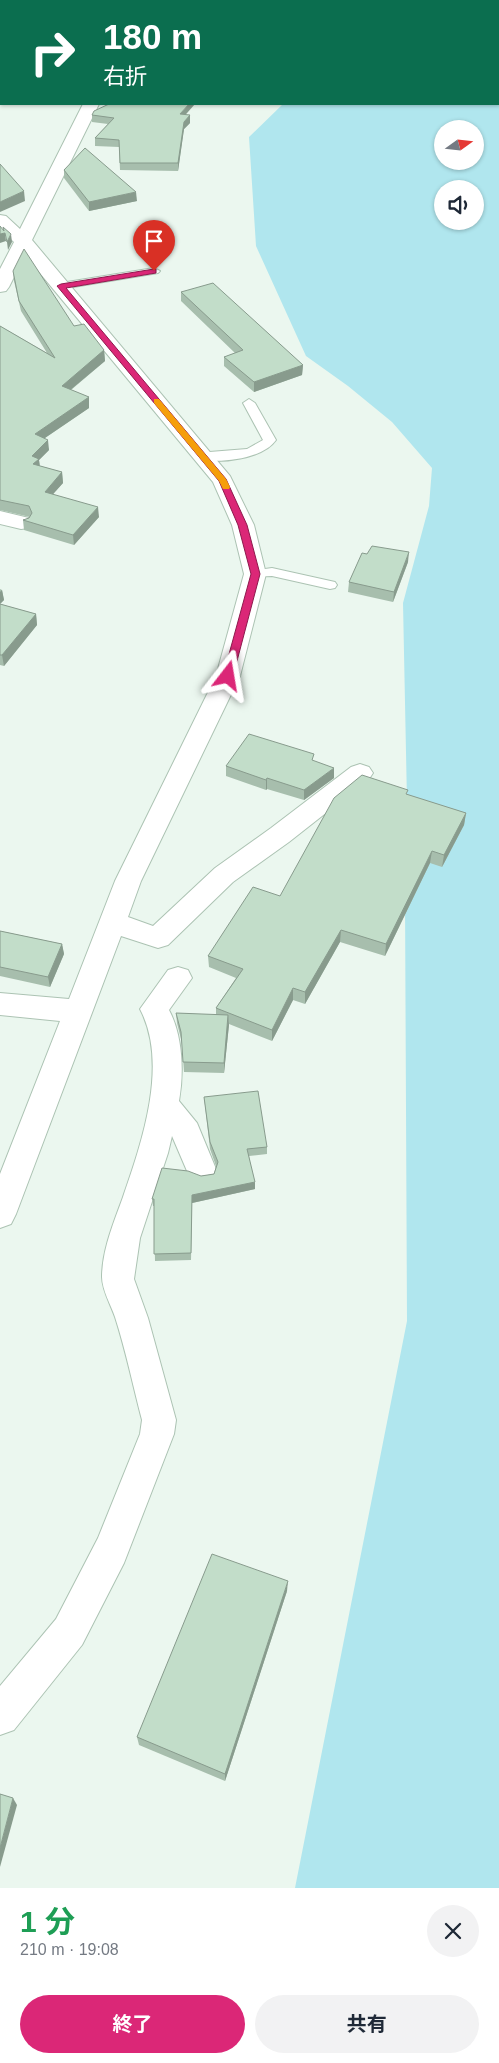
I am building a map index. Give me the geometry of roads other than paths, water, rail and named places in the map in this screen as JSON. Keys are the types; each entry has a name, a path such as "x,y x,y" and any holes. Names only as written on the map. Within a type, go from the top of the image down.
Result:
{"street":[{"path":"0,287 91,105"},
{"path":"0,220 23,241 223,480 243,525 255,574 228,676 128,881 0,1214"},
{"path":"0,517 22,523"},
{"path":"112,922 158,938 224,875 280,835 360,773"},
{"path":"0,1716 68,1632 111,1550 157,1434 159,1420 132,1318 118,1279 124,1238 153,1153 166,1090 166,1047 160,1018 154,1009 178,978"},
{"path":"0,1004 77,1011"},
{"path":"164,1105 186,1132 201,1169"}],"lane":[{"path":"61,286 154,271"},
{"path":"202,456 240,454 258,451 267,446 270,440 249,403"},
{"path":"255,574 272,572 330,585"}]}
